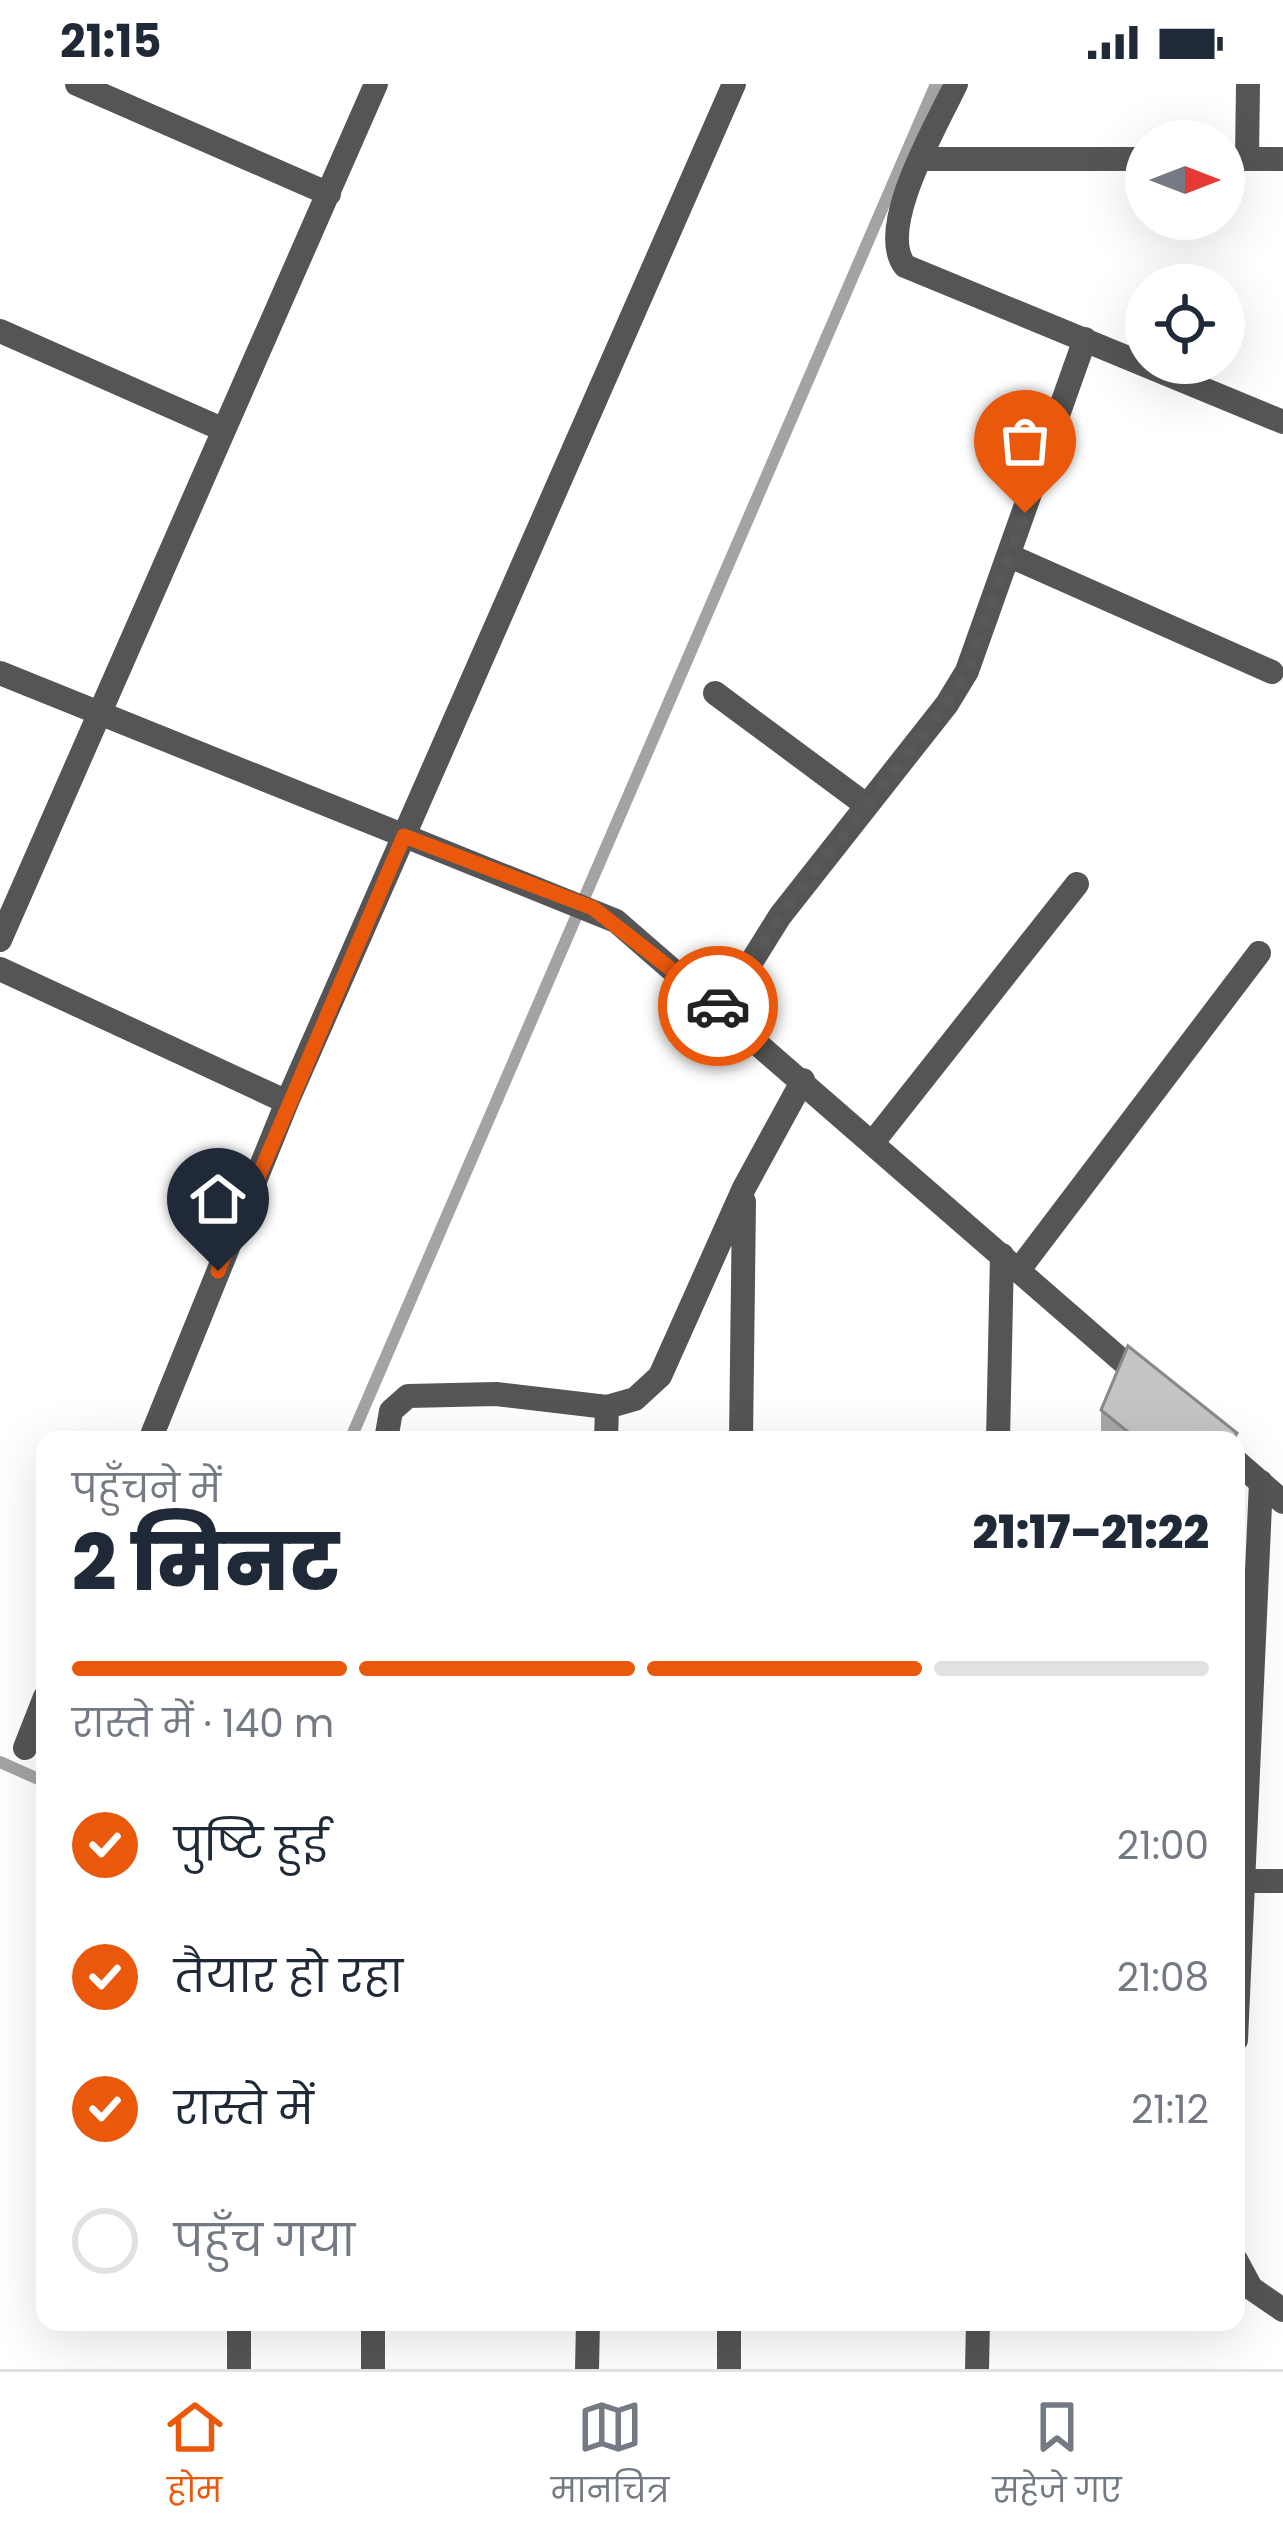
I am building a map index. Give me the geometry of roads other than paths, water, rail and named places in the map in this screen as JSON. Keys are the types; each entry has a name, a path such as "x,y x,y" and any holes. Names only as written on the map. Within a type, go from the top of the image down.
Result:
{"street":[{"path":"77,84 329,194"},
{"path":"0,940 376,84"},
{"path":"154,1431 287,1102 734,84"},
{"path":"956,84 897,222 896,250 905,266 1283,422"},
{"path":"1242,120 1248,84"},
{"path":"921,159 1125,159"},
{"path":"1245,159 1283,159"},
{"path":"0,332 224,430"},
{"path":"722,1009 780,916 947,704 967,671 1085,339"},
{"path":"1010,556 1272,672"},
{"path":"0,673 593,908 722,1009 1168,1400"},
{"path":"715,693 866,805"},
{"path":"874,1142 1077,884"},
{"path":"999,1431 1010,1263 1259,953"},
{"path":"0,969 287,1102"},
{"path":"388,1431 391,1411 408,1396 496,1394 607,1407 635,1399 660,1376 744,1188 803,1080"},
{"path":"741,1431 744,1188"},
{"path":"606,1431 607,1407"},
{"path":"1245,1469 1283,1502"},
{"path":"1245,1760 1261,1482"},
{"path":"25,1748 36,1720"},
{"path":"1245,1881 1283,1881"},
{"path":"1245,2277 1251,2288 1283,2310"},
{"path":"238,2369 239,2331"},
{"path":"373,2369 374,2331"},
{"path":"587,2369 588,2331"},
{"path":"728,2369 729,2331"},
{"path":"976,2369 978,2331"}],"waterway":[{"path":"354,1431 936,84"},
{"path":"0,1762 36,1778"}]}
